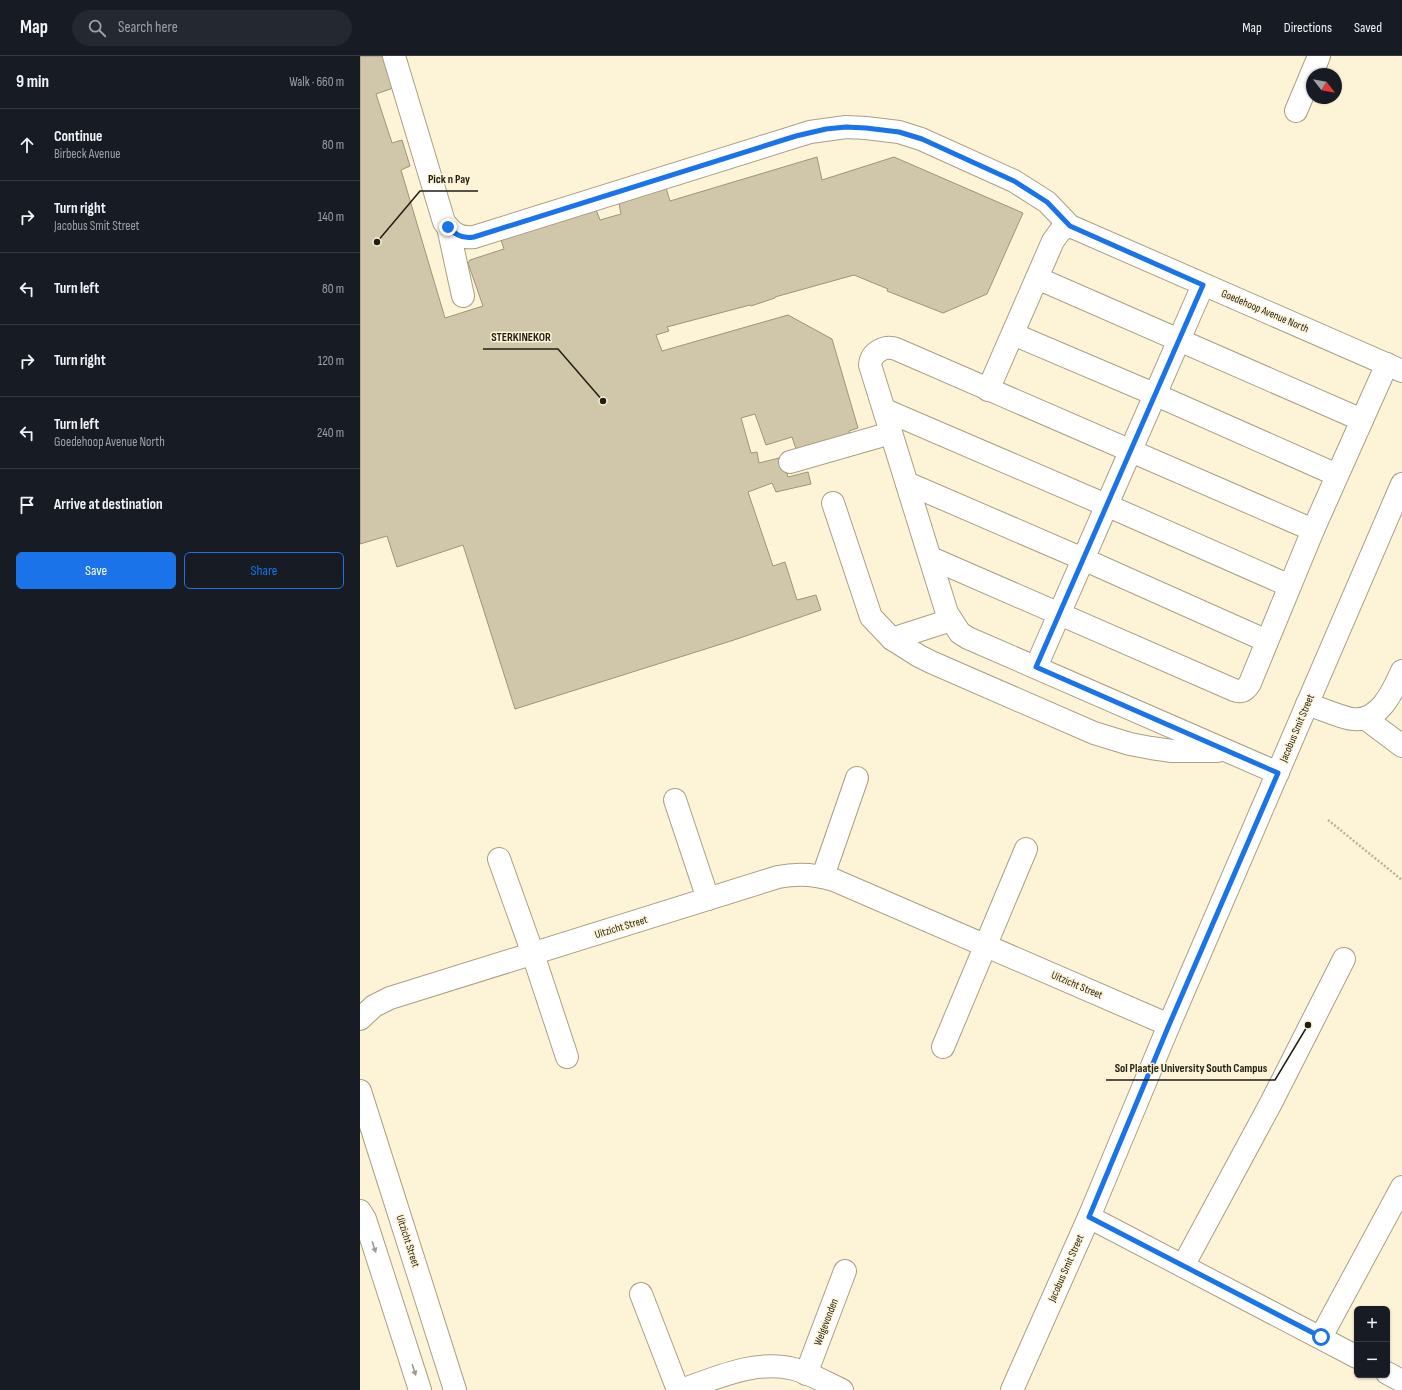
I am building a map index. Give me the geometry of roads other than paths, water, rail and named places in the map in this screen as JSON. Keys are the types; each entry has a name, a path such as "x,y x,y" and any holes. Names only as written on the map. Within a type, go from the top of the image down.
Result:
{"street":[{"path":"394,56 444,222 448,227 463,296"},
{"path":"1296,111 1319,56"},
{"name":"Goedehoop Avenue North","path":"448,227 457,235 467,238 474,237 796,136 826,129 846,127 888,130 908,134 922,139 1014,181 1047,202 1070,226 1394,368"},
{"path":"988,390 1056,236 1064,228 1070,226"},
{"path":"1037,278 1362,420"},
{"path":"1036,667 1129,450 1203,285"},
{"path":"1013,334 1154,394 1337,475"},
{"path":"1278,773 968,638 960,633 948,613 870,365 870,359 874,354 884,348 889,347 896,349 1313,530"},
{"path":"930,558 1240,692 1247,688 1250,682 1313,530 1362,420 1394,368"},
{"path":"885,410 1290,586"},
{"path":"790,462 891,433"},
{"path":"907,483 1267,641"},
{"name":"Jacobus Smit Street","path":"1012,1390 1089,1217 1169,1025 1402,484"},
{"path":"833,504 871,617 892,639 915,654 1094,733 1151,748 1172,751 1228,751"},
{"path":"892,639 952,620"},
{"path":"1307,704 1352,719 1366,719 1377,712 1392,693 1402,671"},
{"path":"1366,719 1402,746"},
{"path":"823,876 857,778"},
{"path":"675,800 708,899"},
{"path":"943,1047 1026,849"},
{"path":"499,859 568,1057"},
{"name":"Uitzicht Street","path":"360,1019 374,1006 390,998 778,877 803,874 823,876 834,880 1169,1025"},
{"path":"1183,1266 1271,1103 1344,959"},
{"name":"Uitzicht Street","path":"360,1091 455,1390"},
{"path":"1321,1337 1402,1187"},
{"path":"360,1211 365,1219 420,1390"},
{"path":"1089,1217 1354,1355"},
{"name":"Welgevonden","path":"806,1374 845,1271"},
{"path":"641,1294 679,1390 746,1368 767,1366 787,1367 842,1390"},
{"path":"1390,1375 1402,1381"}],"place":[{"name":"Pick n Pay","path":"377,242"},
{"name":"STERKINEKOR","path":"603,401"},
{"name":"Sol Plaatje University South Campus","path":"1308,1025"}]}
